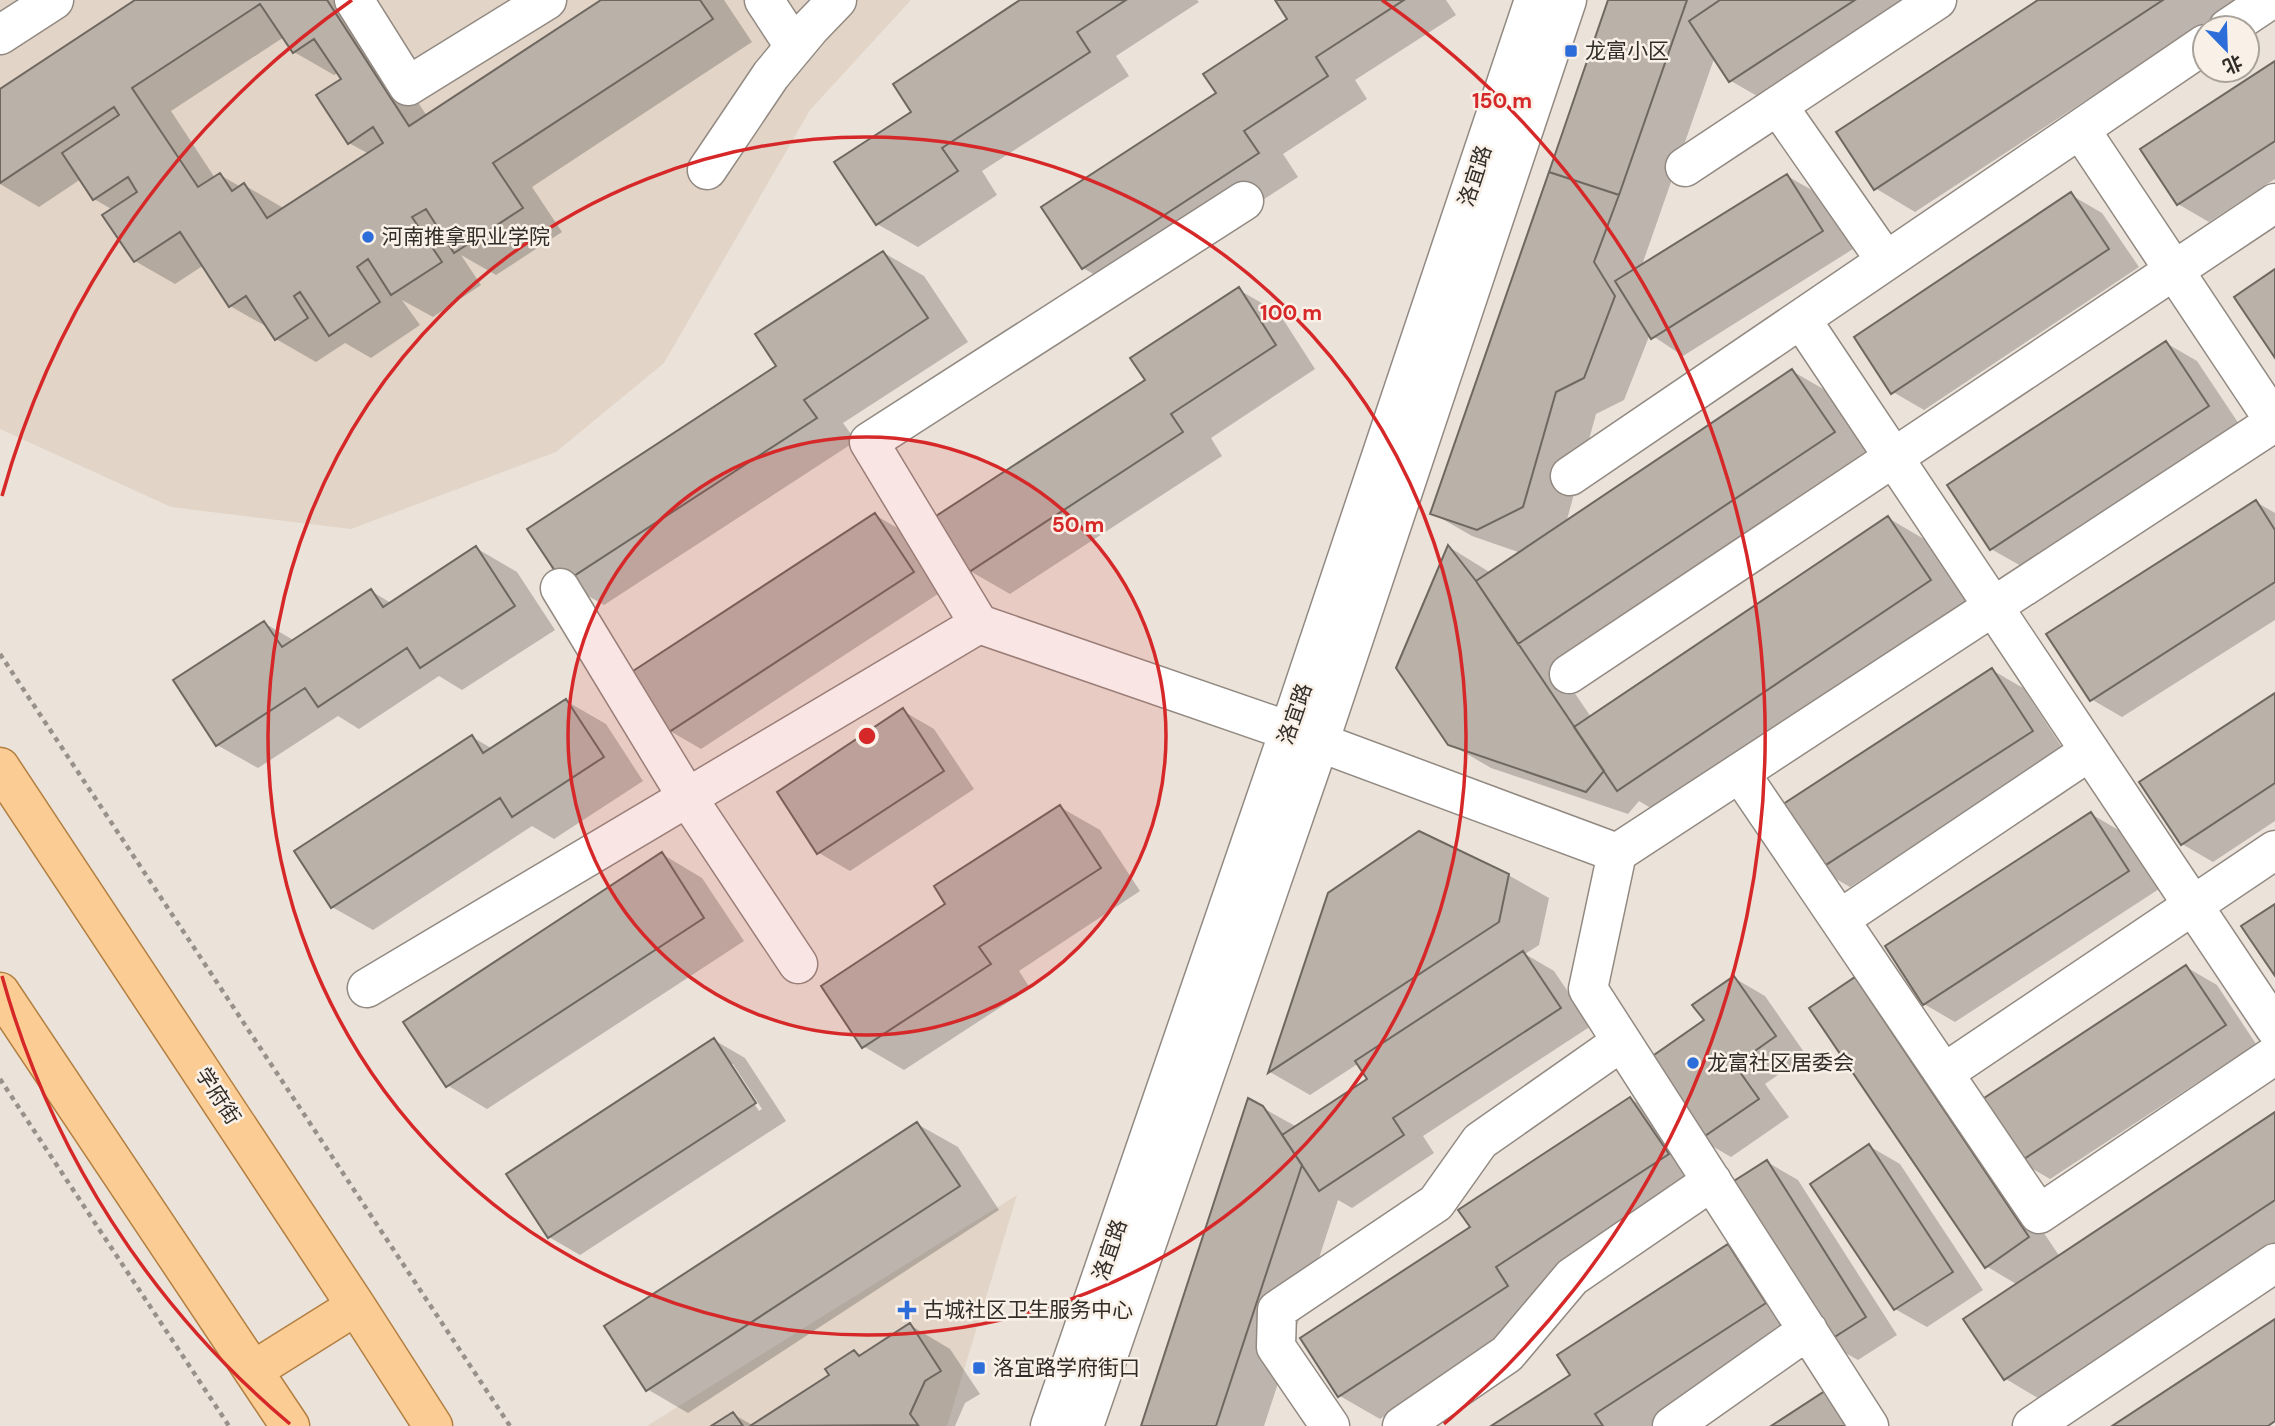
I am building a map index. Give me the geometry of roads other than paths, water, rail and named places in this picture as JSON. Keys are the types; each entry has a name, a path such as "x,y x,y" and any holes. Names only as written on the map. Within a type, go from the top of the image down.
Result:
{"main road":[{"name":"学府街","path":"0,767 433,1426"},
{"path":"0,992 290,1426"},
{"path":"254,1370 356,1306"}],"street":[{"path":"0,35 54,0"},
{"path":"354,0 408,86 547,0"},
{"path":"764,0 794,46"},
{"path":"707,170 771,75 837,0"},
{"name":"洛宜路","path":"1084,1426 1304,736 1534,0"},
{"name":"洛宜路","path":"1050,1426 1304,736 1567,0"},
{"path":"1685,167 1937,0"},
{"path":"2249,14 2270,0"},
{"path":"1570,476 2191,54"},
{"path":"1778,106 1886,261"},
{"path":"1869,1426 1588,989 1617,853 2275,422 2080,129"},
{"path":"1244,201 869,442 979,624 1304,736 1617,853"},
{"path":"1569,674 2275,203"},
{"path":"1801,319 2275,1028"},
{"path":"559,588 687,797 798,964"},
{"path":"367,988 979,624"},
{"path":"1840,919 2090,751"},
{"path":"1740,773 2039,1214 2275,1055"},
{"path":"1944,1073 2275,850"},
{"path":"1329,1426 1276,1348 1277,1311 1436,1203 1480,1141 1621,1042"},
{"path":"1402,1426 1507,1354 1572,1277 1712,1181"},
{"path":"2032,1426 2275,1263"},
{"path":"1672,1426 1808,1330"}],"place":[{"name":"龙富小区","path":"1571,51"},
{"name":"河南推拿职业学院","path":"368,237"},
{"name":"龙富社区居委会","path":"1693,1063"},
{"name":"古城社区卫生服务中心","path":"907,1310"},
{"name":"洛宜路学府街口","path":"979,1368"}]}
